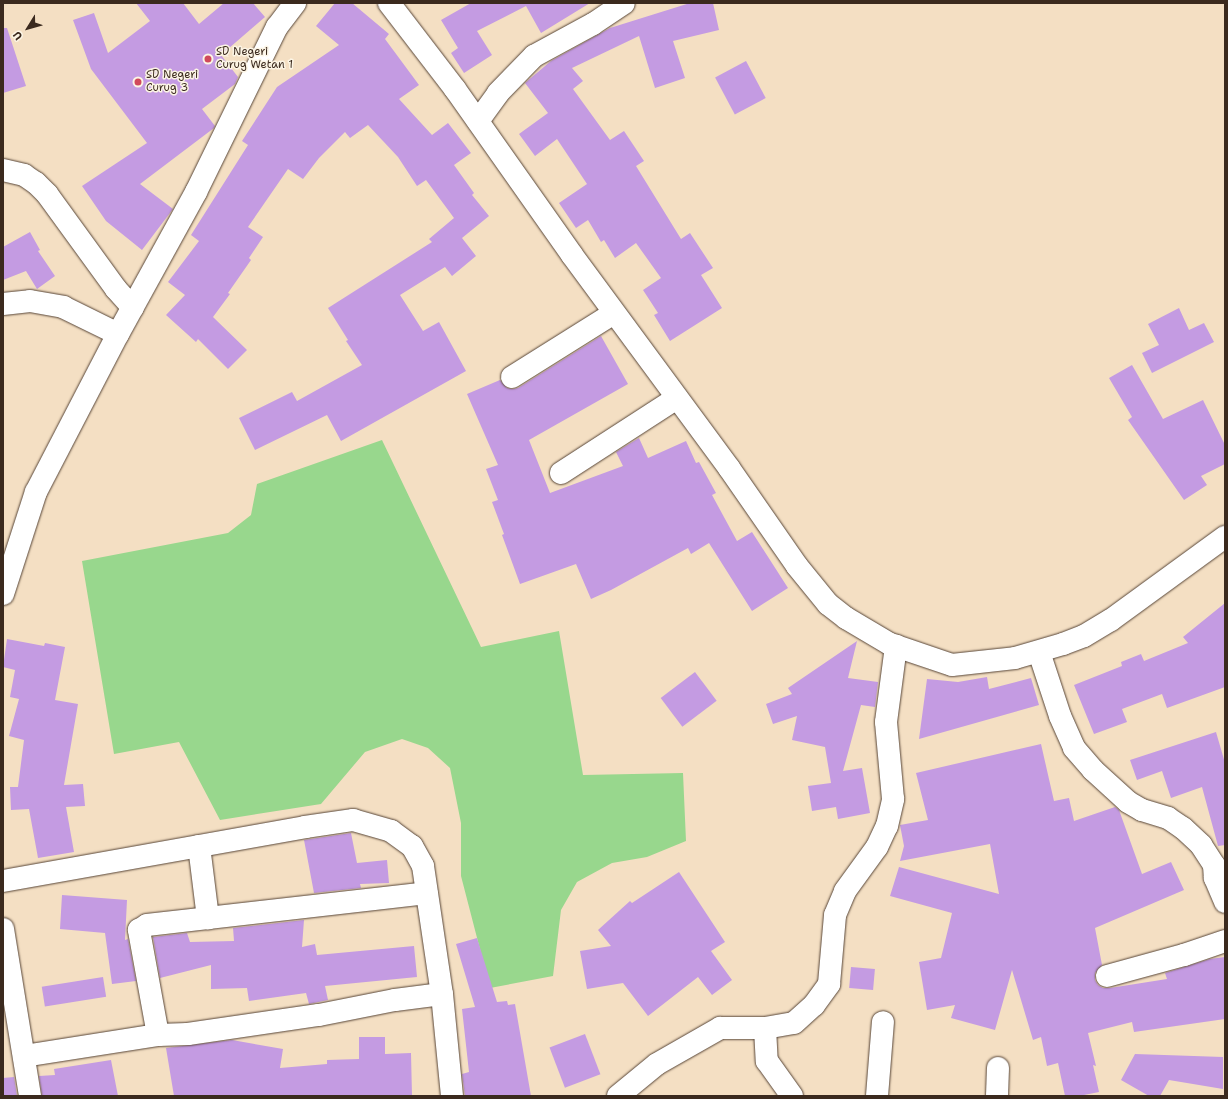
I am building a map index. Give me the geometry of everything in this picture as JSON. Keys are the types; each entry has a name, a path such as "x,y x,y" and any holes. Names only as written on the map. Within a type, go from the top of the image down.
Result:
{"street":[{"path":"3,594 36,492 118,334 196,192 277,27 294,3"},
{"path":"389,3 478,121 614,313 651,360 677,398 720,455 797,566 819,594 846,618 896,646 952,666 1015,658 1038,652 1084,636 1110,620 1225,537"},
{"path":"478,121 498,93 534,56 593,24 624,3"},
{"path":"3,170 24,175 36,183 47,194 116,289 133,308"},
{"path":"3,304 30,301 63,307 118,334"},
{"path":"512,377 614,313"},
{"path":"561,473 677,398"},
{"path":"618,1096 640,1089 657,1064 720,1028 765,1028 794,1023 814,1005 829,984 835,915 845,891 877,847 887,826 893,799 886,722 896,646"},
{"path":"1038,652 1060,716 1074,748 1093,770 1128,802 1142,810 1168,818 1183,828 1201,845 1214,865 1215,878 1225,902"},
{"path":"3,881 353,820 391,831 412,846 423,866 442,994 452,1096"},
{"path":"199,846 208,918"},
{"path":"158,1034 139,930 147,925 427,893"},
{"path":"3,929 7,970 24,1056 30,1096"},
{"path":"1107,976 1184,955 1225,941"},
{"path":"24,1056 158,1034 188,1034 318,1015 395,1000 442,994"},
{"path":"877,1096 883,1022"},
{"path":"765,1028 767,1061 792,1096"},
{"path":"997,1096 998,1068"}],"green space":[{"path":"382,440 481,647 559,631 583,775 683,773 686,841 647,857 612,863 577,882 561,910 553,976 490,988 461,876 461,823 450,768 428,748 402,739 365,752 321,804 220,820 179,742 114,754 82,561 228,533 251,515 257,484"}],"building":[{"path":"136,3 183,3 199,24 224,3 253,3 265,17 221,55 238,77 235,84 202,109 215,126 214,128 140,184 173,209 142,250 106,221 82,186 147,143 91,69 73,20 94,13 108,53 150,21"},
{"path":"335,3 352,3 389,34 385,39 419,85 399,99 432,135 448,123 471,153 454,165 474,193 472,195 489,216 462,238 476,256 452,276 445,267 400,295 423,331 439,322 466,371 341,441 327,415 255,450 239,418 292,392 297,401 362,365 346,341 348,340 328,308 432,242 429,239 454,218 426,180 417,186 398,157 368,125 350,138 345,132 319,158 303,179 288,169 248,227 263,237 249,258 251,260 228,293 230,294 213,317 247,350 228,369 198,339 196,342 166,315 185,295 168,282 199,241 191,235 248,145 242,141 277,87 339,45 316,26"},
{"path":"471,3 590,3 541,33 526,6 477,31 492,55 464,73 451,53 458,48 441,20"},
{"path":"690,3 713,3 719,30 673,41 685,78 655,88 639,36 572,68 583,81 573,89 610,140 624,131 644,161 636,166 681,239 690,233 713,268 701,275 722,308 670,341 654,315 658,313 643,290 661,278 636,243 615,258 604,240 601,242 588,220 576,228 559,203 587,184 557,139 535,156 519,134 548,113 525,83 551,61 610,28"},
{"path":"3,28 7,28 26,86 3,93"},
{"path":"746,61 766,98 735,115 715,77"},
{"path":"30,232 40,250 38,251 55,276 37,289 26,271 3,280 3,247"},
{"path":"1179,308 1189,330 1204,323 1214,342 1152,373 1142,353 1159,345 1148,324"},
{"path":"601,336 628,384 529,440 550,493 623,466 616,452 639,438 648,458 686,441 696,463 699,462 716,493 712,495 737,541 752,532 788,588 752,611 709,543 691,554 688,548 611,590 591,599 576,564 520,584 502,535 504,534 492,502 498,500 486,469 498,465 467,394 500,380 507,388 518,388"},
{"path":"1132,365 1163,419 1203,400 1225,445 1225,464 1201,476 1207,485 1184,500 1128,420 1132,417 1109,378"},
{"path":"1225,603 1225,687 1167,708 1162,694 1122,709 1127,722 1094,734 1074,685 1122,666 1121,662 1141,654 1144,661 1188,643 1183,637"},
{"path":"7,639 44,646 45,643 65,647 55,700 78,704 64,785 83,784 85,806 66,807 74,852 38,858 29,809 11,810 10,787 18,787 24,740 9,736 19,699 10,697 15,670 3,667"},
{"path":"857,641 848,678 878,682 875,707 861,705 843,771 862,768 870,813 838,819 836,807 812,811 808,786 831,783 825,747 792,740 797,716 773,724 766,704 792,694 788,688"},
{"path":"695,672 717,701 682,727 661,698"},
{"path":"987,677 989,689 1031,678 1039,705 919,739 927,679 958,682"},
{"path":"1216,732 1225,763 1225,845 1218,846 1202,787 1171,798 1162,771 1137,780 1130,760"},
{"path":"1041,744 1054,801 1069,798 1074,821 1115,807 1119,810 1142,874 1171,862 1184,890 1095,928 1102,965 1095,973 1095,980 1098,985 1103,988 1110,988 1167,979 1165,973 1210,959 1225,957 1225,1019 1134,1032 1132,1022 1088,1033 1096,1066 1093,1065 1099,1092 1079,1096 1065,1096 1058,1063 1047,1066 1041,1037 1033,1040 1012,970 995,1030 951,1018 955,1005 927,1010 919,962 941,958 952,913 890,896 899,867 999,894 990,844 900,861 904,846 900,825 928,820 916,773"},
{"path":"351,833 357,863 387,860 389,883 360,884 361,888 314,893 304,840"},
{"path":"679,872 725,942 711,951 732,980 712,995 698,977 648,1016 623,983 587,989 580,951 611,946 598,930 630,901 632,903"},
{"path":"62,895 127,900 125,940 128,939 136,981 112,984 105,933 60,929"},
{"path":"304,920 302,947 315,944 317,955 414,946 417,977 325,986 328,1000 309,1004 306,993 249,1001 247,988 211,989 211,965 160,978 153,937 187,933 190,942 234,941 233,928"},
{"path":"477,938 497,1002 507,1001 508,1005 515,1004 531,1096 465,1096 462,1074 469,1072 462,1009 475,1007 456,944"},
{"path":"851,967 875,969 873,990 849,988"},
{"path":"103,977 106,997 45,1006 42,987"},
{"path":"585,1034 600,1074 565,1088 550,1048"},
{"path":"359,1037 385,1037 385,1054 411,1053 412,1096 174,1096 166,1048 232,1040 283,1049 280,1068 327,1064 327,1060 359,1059"},
{"path":"1135,1054 1223,1057 1223,1089 1169,1080 1160,1096 1149,1096 1121,1080"},
{"path":"111,1060 118,1096 42,1096 39,1076 55,1075 54,1069"},
{"path":"14,1077 17,1096 3,1096 3,1078"}],"place":[{"name":"SD Negeri Curug Wetan 1","path":"208,59"},
{"name":"SD Negeri Curug 3","path":"138,82"}]}
